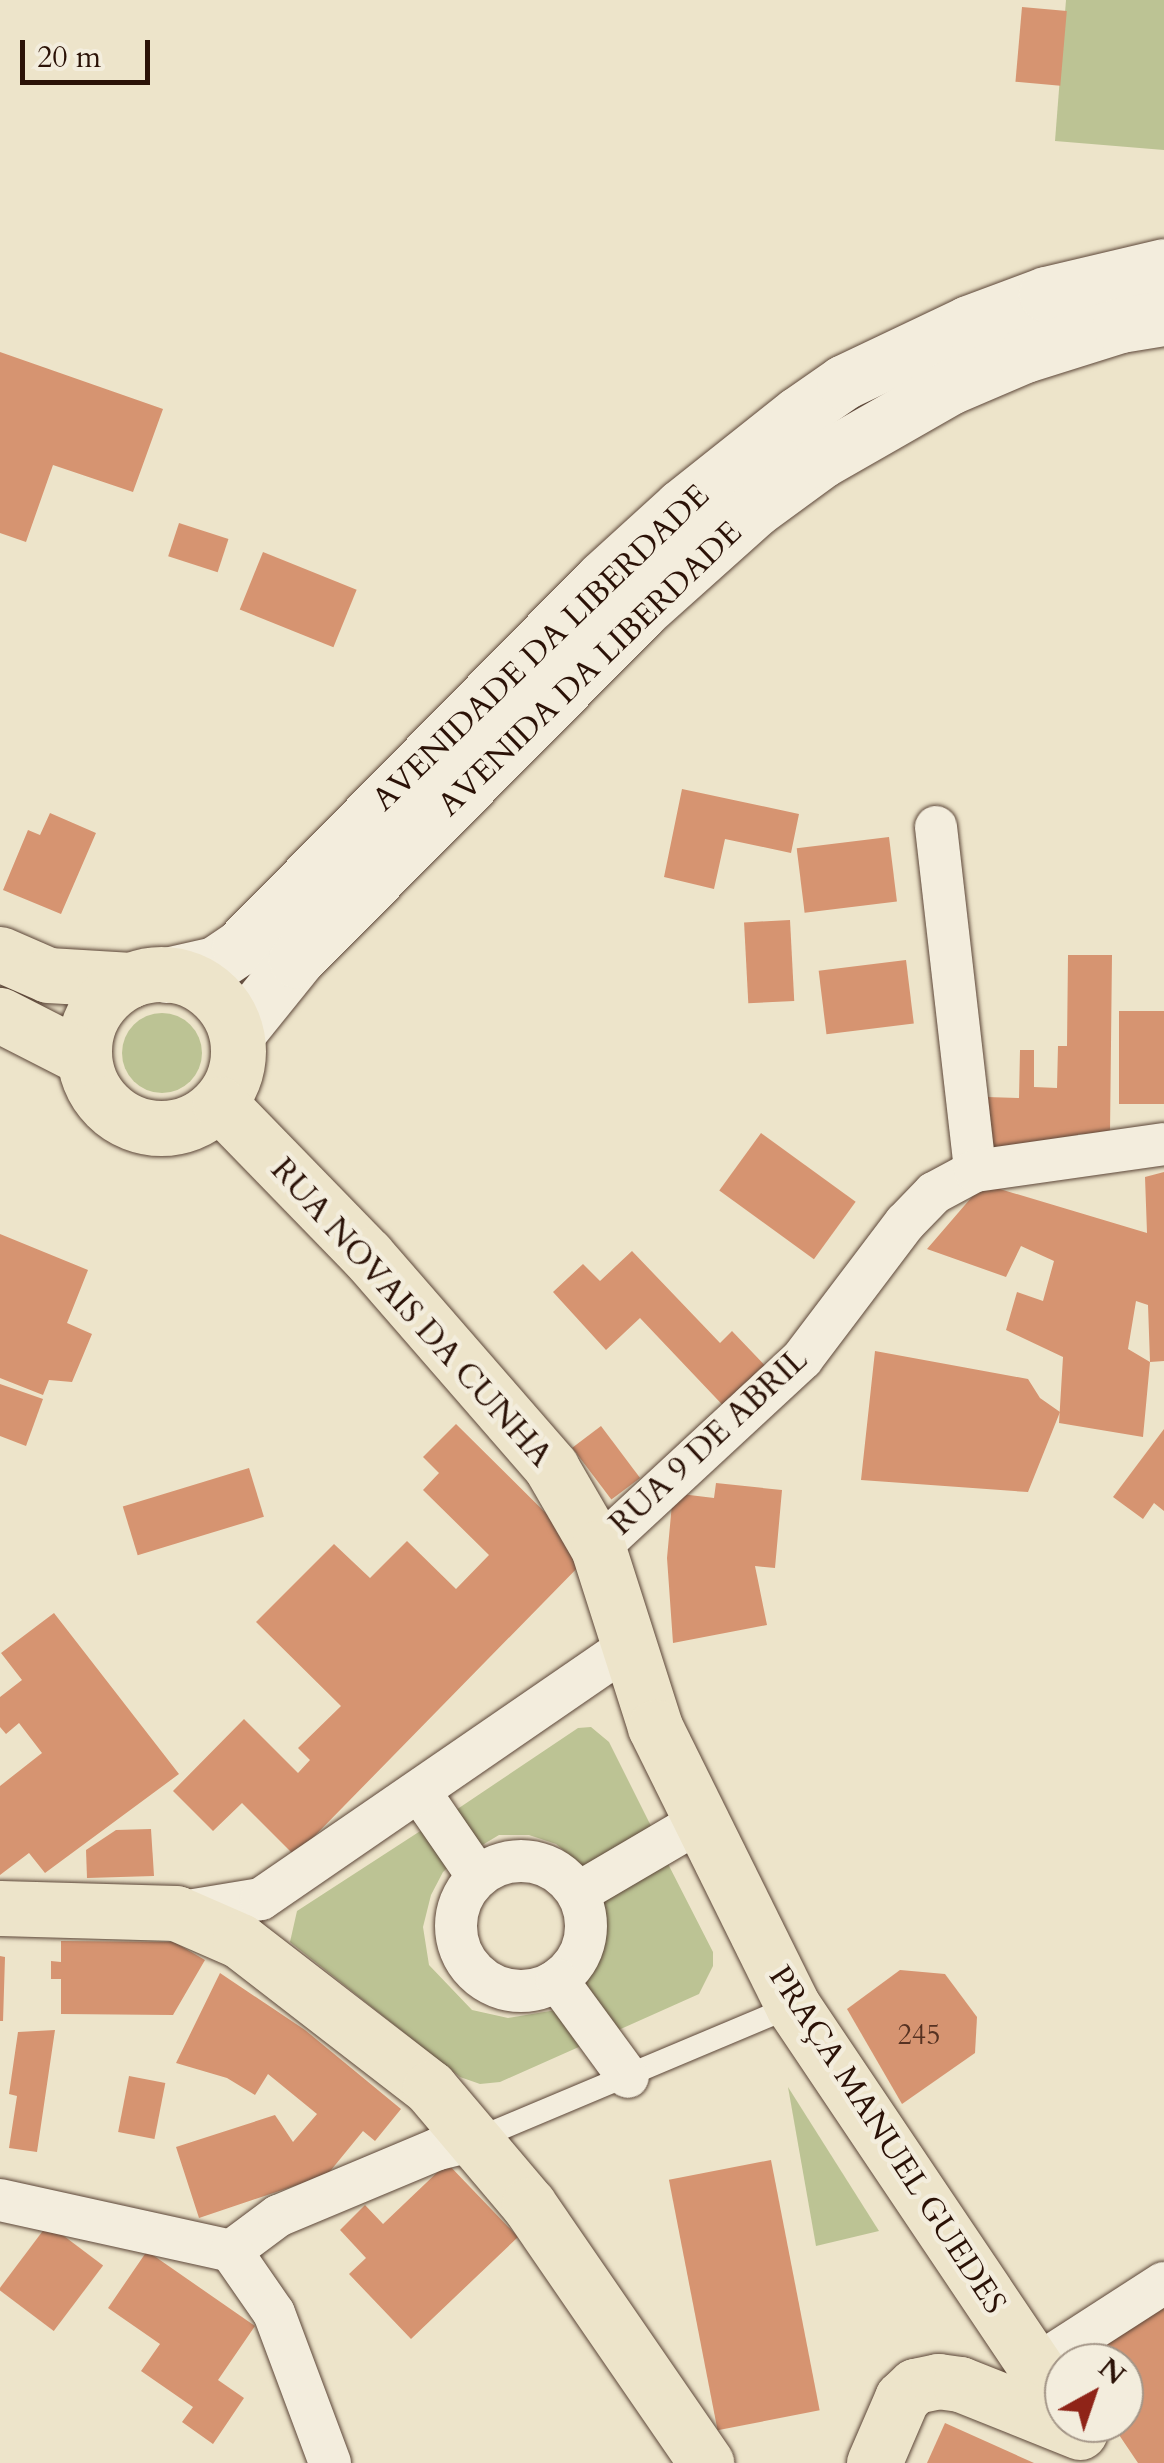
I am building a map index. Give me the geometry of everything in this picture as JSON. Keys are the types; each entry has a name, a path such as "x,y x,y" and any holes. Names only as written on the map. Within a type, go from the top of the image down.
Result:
{"main road":[{"name":"AVENIDADE DA LIBERDADE","path":"148,978 216,964 239,948 602,579 681,507 798,414 844,382 968,323 1046,294 1164,266"},
{"name":"AVENIDA DA LIBERDADE","path":"238,1032 310,946 640,612 755,510 822,460 950,387 1024,355 1120,325 1164,318"},
{"path":"0,954 48,975 184,977 206,988 224,1007 238,1032 232,1082 220,1104 196,1120 171,1128 144,1127 120,1116 102,1100 84,1058 86,1029 97,1008 114,990 148,978"},
{"path":"0,1015 84,1058"},
{"name":"RUA NOVAIS DA CUNHA","path":"220,1104 366,1255 508,1413 551,1467 598,1548 630,1644"},
{"name":"PRAÇA MANUEL GUEDES","path":"630,1644 655,1727 793,2006 1044,2380"},
{"path":"0,1908 176,1913 240,1940 430,2088 530,2205 706,2463"},
{"path":"874,2463 902,2398 915,2386 938,2381 960,2384 1044,2411"}],"street":[{"path":"936,827 975,1171"},
{"name":"RUA 9 DE ABRIL","path":"598,1548 802,1359 905,1223 934,1193 975,1171 1164,1144"},
{"path":"176,1913 262,1899 630,1644"},
{"path":"419,1791 478,1876"},
{"path":"578,1894 699,1822"},
{"path":"524,1860 546,1864 564,1876 578,1894 586,1936 579,1956 558,1980 526,1991 505,1989 469,1966 456,1926 458,1905 478,1876 502,1862 524,1860"},
{"path":"558,1980 628,2077"},
{"path":"231,2251 278,2216 438,2149 474,2140"},
{"path":"0,2200 231,2251 274,2313 330,2463"},
{"path":"1123,2343 1164,2283"}],"lane":[{"path":"474,2140 793,2006"}],"green space":[{"path":"1066,0 1164,0 1164,150 1055,141"},
{"path":"154,1013 170,1013 191,1024 202,1053 191,1082 170,1093 154,1093 140,1087 128,1075 122,1061 122,1045 128,1031 140,1019"},
{"path":"591,1727 609,1742 652,1828 588,1871 556,1844 529,1835 499,1835 479,1847 453,1812 578,1728"},
{"path":"428,1826 455,1860 443,1872 431,1895 423,1927 429,1965 472,2010 508,2018 562,2009 590,2042 500,2082 480,2084 460,2077 290,1942 297,1911"},
{"path":"665,1858 713,1952 713,1966 699,1994 614,2032 582,1985 605,1942 600,1894"},
{"path":"788,2087 879,2231 816,2246"}],"building":[{"path":"1022,7 1067,11 1060,86 1015,82"},
{"path":"0,352 163,409 133,492 53,465 26,542 0,533"},
{"path":"179,523 228,539 218,572 168,556"},
{"path":"263,552 357,590 333,647 240,609"},
{"path":"682,789 799,814 791,853 725,839 714,889 664,877"},
{"path":"50,813 96,833 61,914 3,890 28,830 40,835"},
{"path":"889,837 897,902 805,913 797,848"},
{"path":"790,920 794,1001 748,1003 744,922"},
{"path":"1068,955 1112,955 1110,1134 1078,1134 1078,1156 986,1155 987,1097 1019,1098 1020,1050 1034,1050 1034,1087 1057,1088 1058,1046 1067,1046"},
{"path":"906,960 914,1024 826,1034 819,971"},
{"path":"1119,1011 1164,1011 1164,1104 1119,1104"},
{"path":"761,1133 856,1202 814,1259 719,1190"},
{"path":"1164,1172 1164,1361 1150,1362 1143,1437 1059,1423 1063,1357 1006,1330 1017,1292 1043,1301 1054,1261 1021,1246 1006,1277 927,1249 983,1184 1147,1233 1145,1177","holes":["1136,1301 1148,1305 1150,1362 1128,1349"]},
{"path":"0,1234 88,1270 67,1323 92,1334 72,1382 49,1380 43,1395 0,1378"},
{"path":"632,1251 720,1343 732,1331 775,1376 733,1416 640,1318 606,1350 553,1292 583,1264 600,1281"},
{"path":"875,1351 1028,1379 1040,1398 1060,1412 1028,1492 861,1480"},
{"path":"0,1384 43,1399 26,1446 0,1436"},
{"path":"456,1424 589,1556 295,1856 242,1803 213,1831 173,1791 244,1719 298,1773 310,1760 298,1748 341,1706 256,1622 334,1544 370,1578 407,1541 456,1589 489,1555 423,1490 439,1473 423,1457"},
{"path":"601,1426 640,1478 611,1500 572,1448"},
{"path":"1164,1429 1164,1511 1154,1503 1143,1519 1113,1497"},
{"path":"249,1468 264,1517 138,1555 123,1507"},
{"path":"716,1483 782,1490 775,1568 755,1566 767,1625 673,1643 667,1558 673,1493 714,1498"},
{"path":"54,1613 179,1774 45,1873 29,1853 0,1875 0,1786 42,1753 19,1723 6,1734 0,1727 0,1697 22,1680 1,1653"},
{"path":"151,1829 154,1876 87,1878 86,1850 116,1830"},
{"path":"61,1941 174,1942 205,1960 173,2015 61,2014 61,1979 51,1979 51,1961 61,1962"},
{"path":"0,1956 5,1957 3,2021 0,2021"},
{"path":"900,1970 945,1974 977,2017 975,2053 902,2104 847,2009"},
{"path":"220,1973 305,2030 401,2109 375,2141 363,2131 327,2175 199,2218 176,2147 275,2115 293,2142 317,2114 268,2074 255,2095 227,2078 176,2063"},
{"path":"55,2030 37,2152 9,2148 17,2096 9,2094 18,2032"},
{"path":"129,2076 165,2083 154,2139 118,2132"},
{"path":"771,2160 820,2410 718,2430 669,2180"},
{"path":"447,2163 518,2237 411,2339 349,2274 366,2258 340,2230 365,2205 383,2224"},
{"path":"48,2224 103,2266 54,2331 0,2291"},
{"path":"147,2251 255,2326 218,2380 244,2398 213,2444 182,2422 193,2407 141,2371 160,2344 108,2308"},
{"path":"1164,2296 1164,2463 1138,2463 1124,2443 1144,2443 1144,2343 1099,2343"},
{"path":"945,2423 1034,2463 927,2463"}]}
